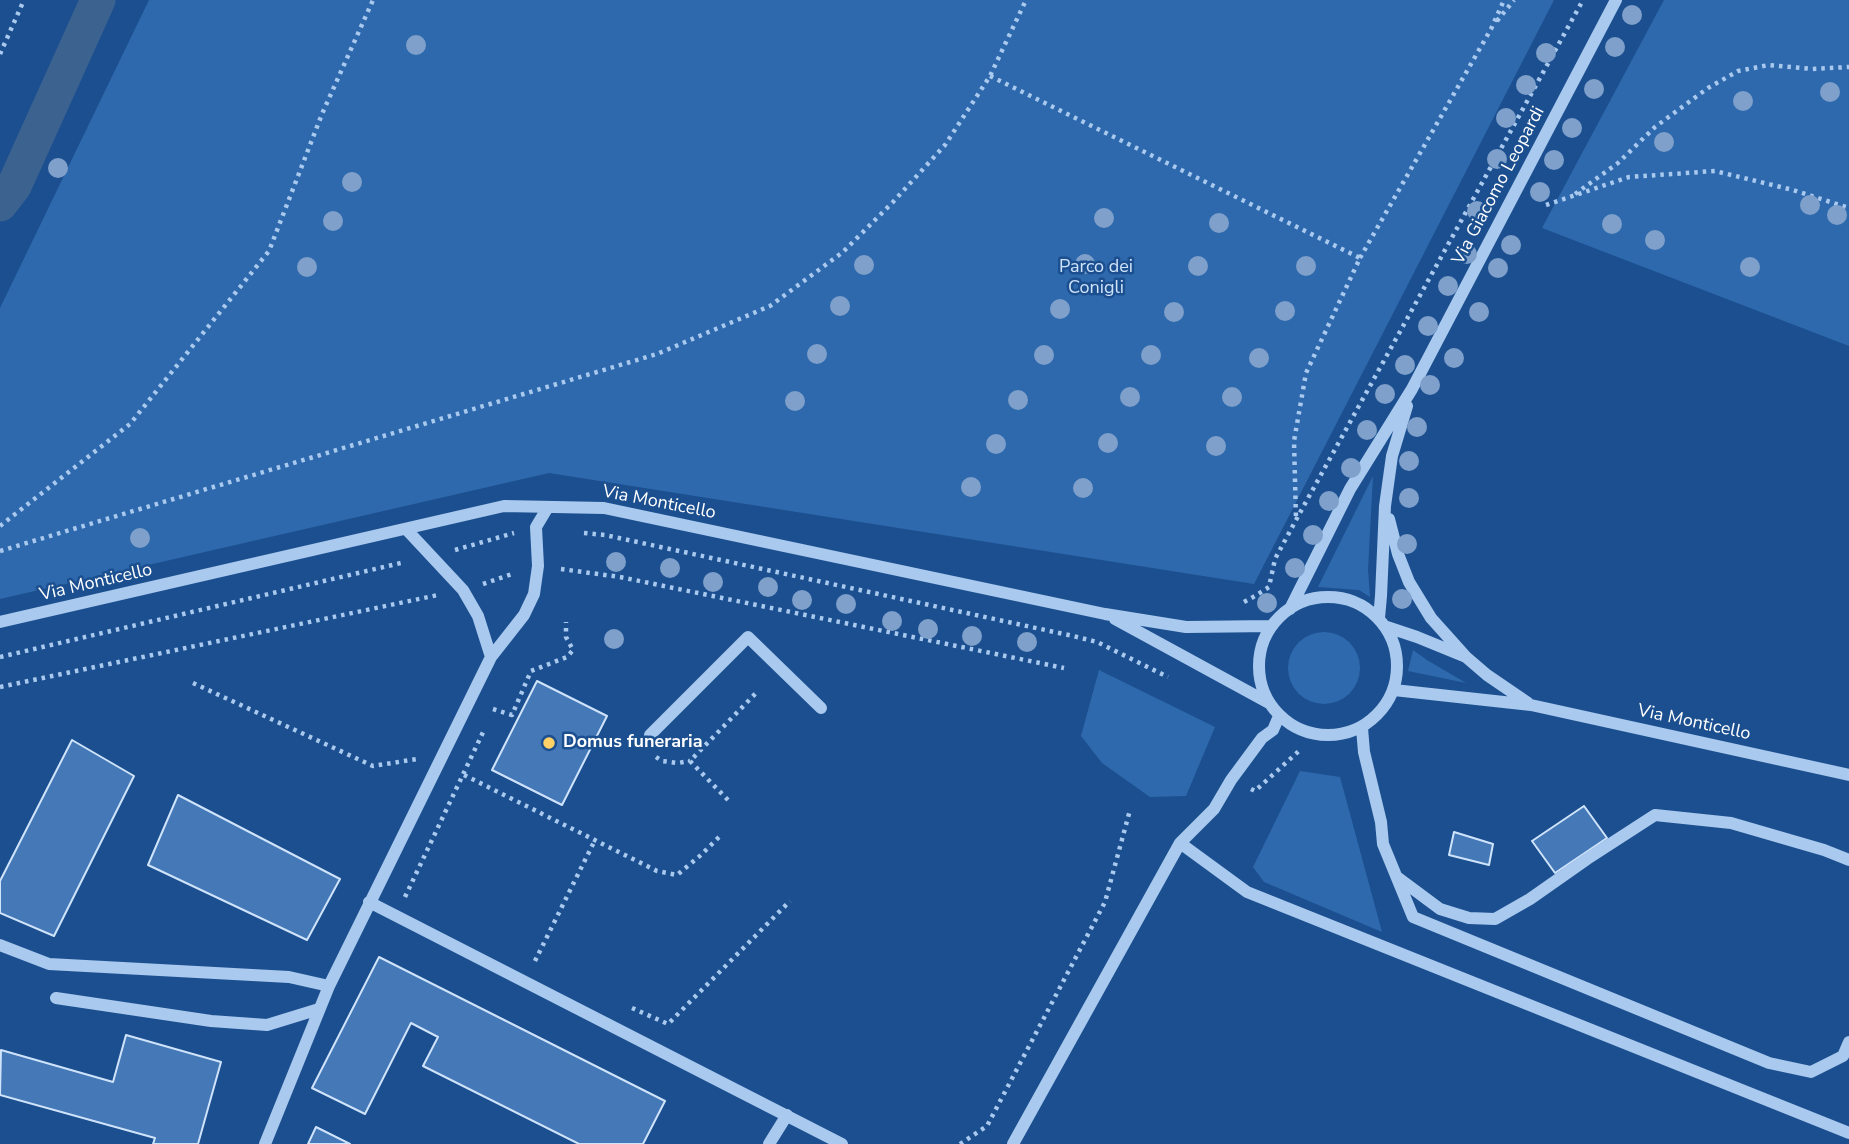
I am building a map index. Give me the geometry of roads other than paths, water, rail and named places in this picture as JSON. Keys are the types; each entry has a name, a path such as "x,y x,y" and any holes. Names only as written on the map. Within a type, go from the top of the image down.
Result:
{"street":[{"name":"Via Giacomo Leopardi","path":"1290,609 1350,489 1412,389 1616,0"},
{"name":"Via Giacomo Leopardi","path":"1383,622 1385,506 1392,456 1412,389"},
{"name":"Via Monticello","path":"0,622 505,506 604,508 1105,614 1186,627 1271,626"},
{"name":"Via Giacomo Leopardi","path":"1385,506 1409,582 1431,618 1466,657"},
{"path":"265,1144 319,1009 369,902 491,657 524,615 534,594 538,566 536,527 548,507"},
{"path":"406,529 463,590 478,616 491,657"},
{"path":"1326,597 1346,599 1363,606 1383,622 1396,647 1398,668 1394,690 1382,712 1362,728 1328,736 1302,733 1279,716 1269,703 1261,684 1259,664 1262,645 1271,626 1290,609 1307,600 1326,597"},
{"name":"Via Monticello","path":"1105,614 1269,703"},
{"name":"Via Monticello","path":"1383,622 1466,657 1487,676 1531,705"},
{"path":"650,736 748,637 821,708"},
{"name":"Via Monticello","path":"1394,690 1531,705 1849,775"},
{"path":"1013,1144 1180,843 1214,809 1231,780 1262,738 1273,730 1279,716"},
{"path":"1362,728 1364,752 1381,822 1383,844 1413,918 1769,1063 1811,1072 1843,1056 1849,1042"},
{"path":"1396,877 1440,909 1469,918 1495,919 1530,899 1655,815 1731,822 1849,860"},
{"path":"1180,843 1247,892 1849,1133"},
{"path":"369,902 842,1144"},
{"path":"0,945 49,964 289,977 329,986"},
{"path":"56,998 211,1021 267,1025 319,1009"},
{"path":"769,1144 787,1115"}],"waterway":[{"path":"0,204 14,186 98,0"}],"place":[{"name":"Domus funeraria","path":"549,743"}],"park label":[{"name":"Parco dei Conigli","path":"1096,278"}]}
